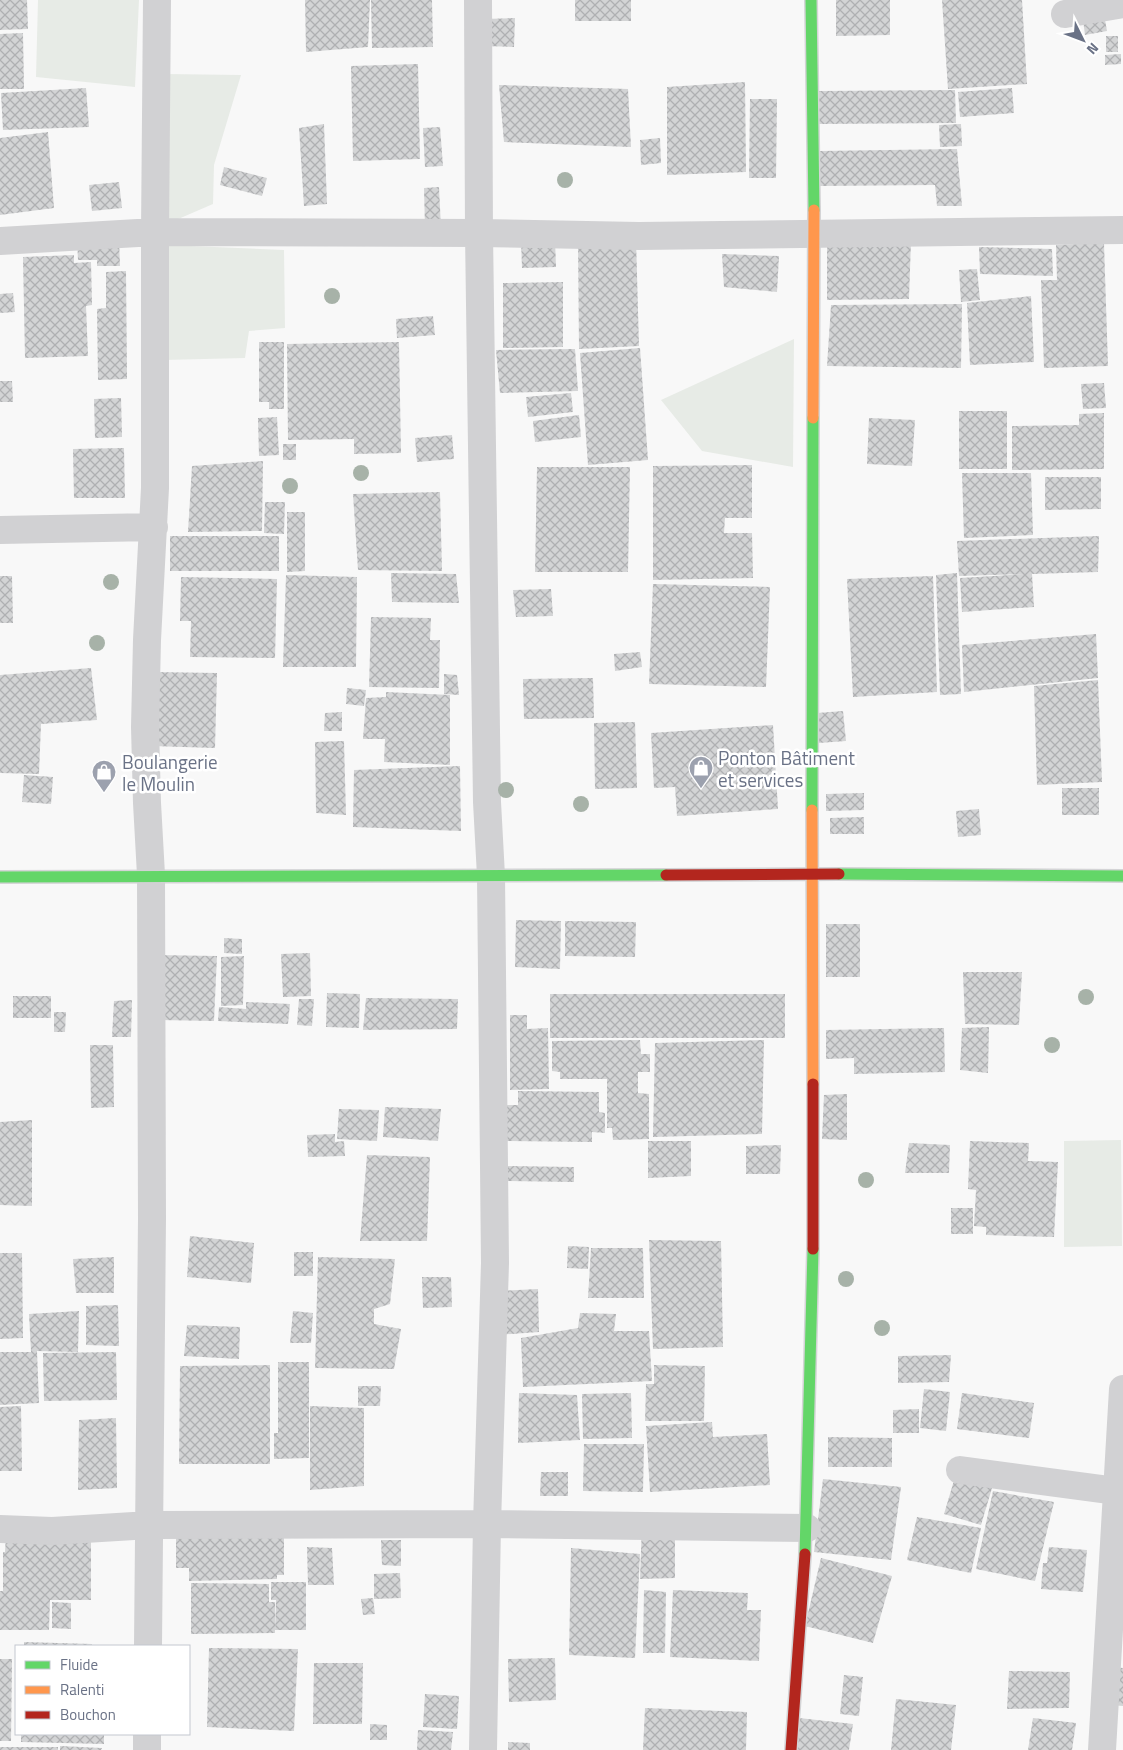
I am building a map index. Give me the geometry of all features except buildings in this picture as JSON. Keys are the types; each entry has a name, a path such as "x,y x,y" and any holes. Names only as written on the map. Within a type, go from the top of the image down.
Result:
{"main road":[{"path":"791,1750 808,1528 814,1220 810,674 814,235 811,0"},
{"path":"0,877 812,874 1123,876"}],"street":[{"path":"148,1645 152,1218 151,875 145,727 147,640 154,527 154,232 157,0"},
{"path":"478,0 479,233 487,782 491,876 494,1263 482,1750"},
{"path":"1065,14 1123,4"},
{"path":"0,241 154,232 479,233 640,236 1123,230"},
{"path":"0,530 154,527"},
{"path":"1102,1750 1120,1492 1123,1389"},
{"path":"960,1470 1120,1492"},
{"path":"0,1529 52,1531 150,1525 487,1524 808,1528"},
{"path":"147,1735 147,1750"}],"shaded area":[{"path":"38,0 139,0 135,87 36,77"},
{"path":"166,74 241,75 214,165 213,204 169,223"},
{"path":"167,245 284,250 285,328 249,331 245,358 164,360"},
{"path":"794,339 793,467 702,451 661,400"},
{"path":"1121,1140 1122,1246 1064,1247 1064,1141"}],"traffic: fast":[{"path":"811,0 814,210"},
{"path":"812,810 813,418"},
{"path":"839,874 1123,876"},
{"path":"0,877 666,875"},
{"path":"805,1554 813,1249"}],"traffic: slow":[{"path":"813,418 814,210"},
{"path":"812,810 813,1084"}],"traffic: jam":[{"path":"666,875 839,874"},
{"path":"813,1084 813,1249"},
{"path":"791,1750 805,1554"}],"place":[{"name":"Ponton Bâtiment et services","path":"701,789"},
{"name":"Boulangerie le Moulin","path":"104,793"}]}
